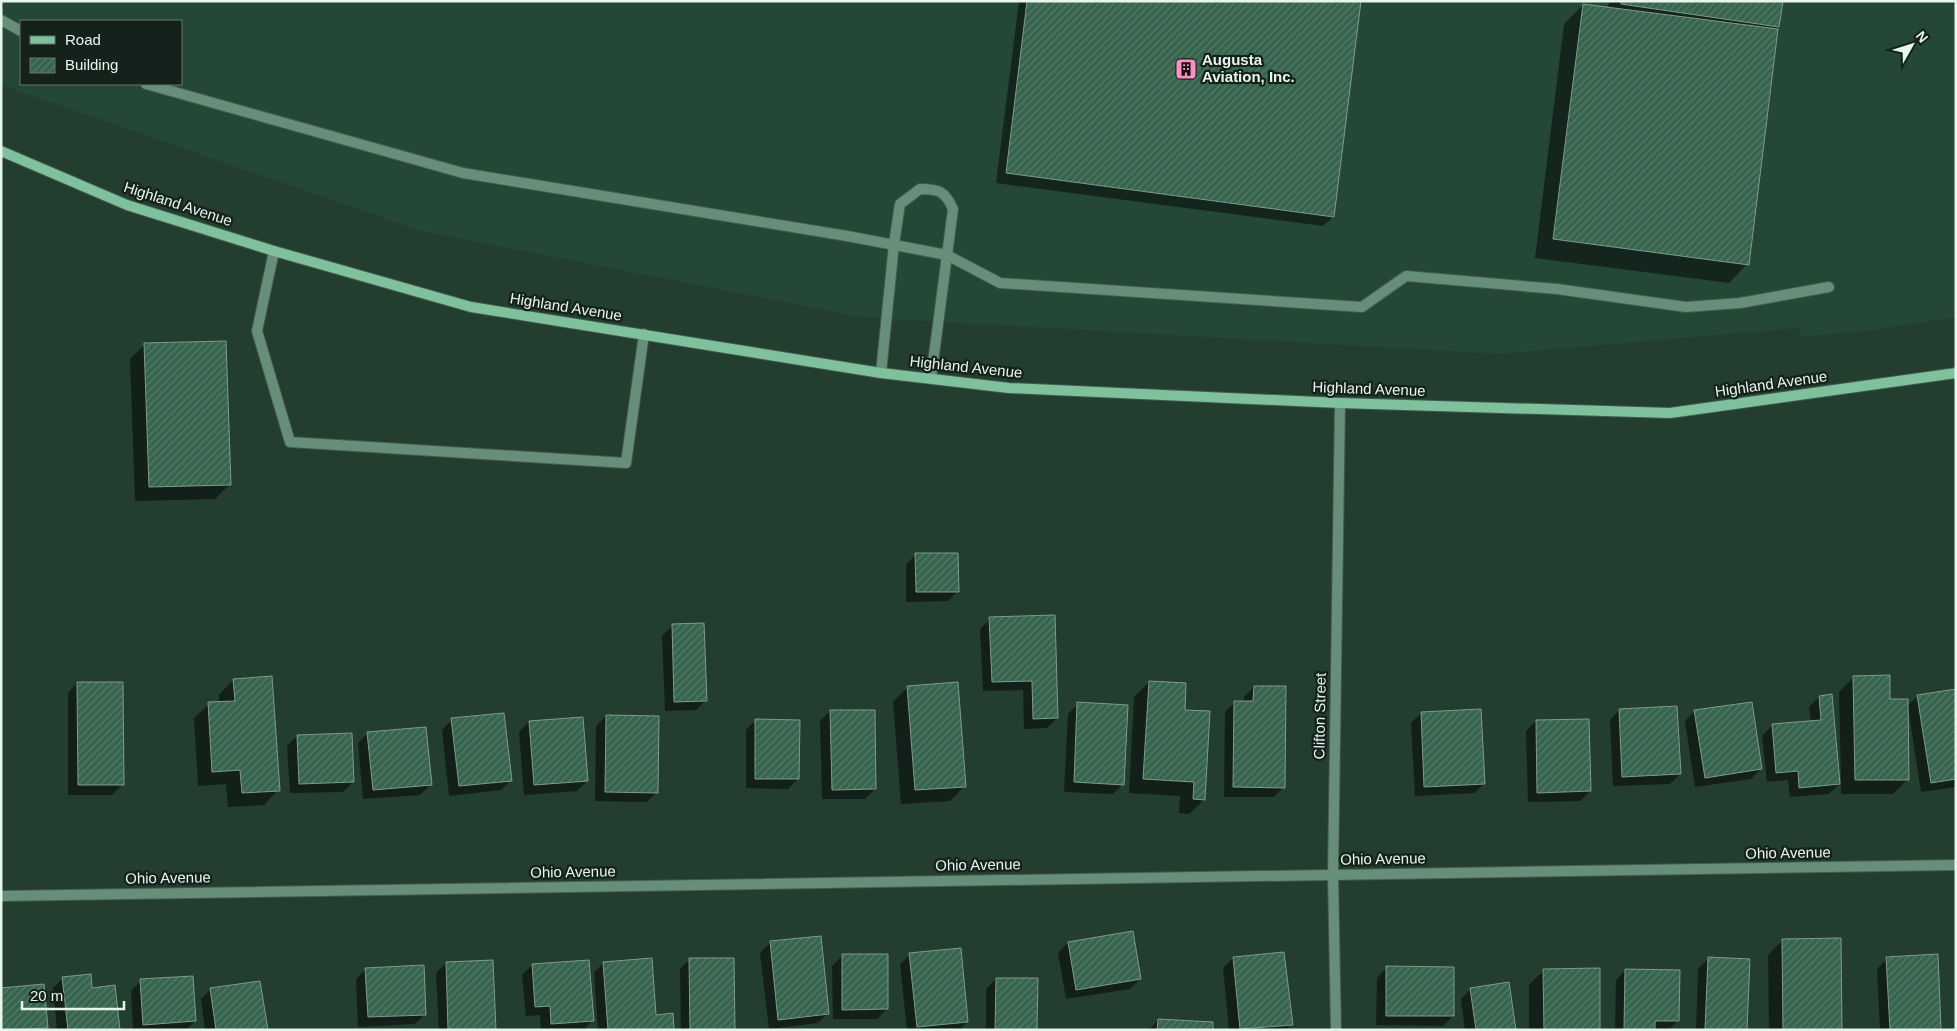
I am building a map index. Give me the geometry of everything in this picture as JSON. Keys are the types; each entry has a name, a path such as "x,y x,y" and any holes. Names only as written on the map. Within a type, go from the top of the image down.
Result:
{"main road":[{"name":"Highland Avenue","path":"1,151 127,205 274,251 471,307 881,373 1008,388 1340,403 1670,413 1956,373"}],"street":[{"path":"1,20 20,30"},
{"path":"150,85 463,172 894,244 947,255 1000,283 1362,307 1406,276 1557,289 1686,306 1740,303 1829,288"},
{"path":"881,373 900,204 920,189 935,189 947,196 953,209 931,378"},
{"path":"274,251 257,330 290,442 626,463 644,334"},
{"name":"Clifton Street","path":"1336,1030 1333,875 1340,403"},
{"name":"Ohio Avenue","path":"1,896 1956,866"}],"shaded area":[{"path":"1,1 1956,1 1956,317 1875,330 1800,337 1799,328 1499,354 859,317 418,230 1,85"}],"building":[{"name":"Augusta Aviation, Inc.","path":"1027,1 1361,1 1334,217 1006,173"},
{"path":"1621,1 1783,1 1779,27 1621,4"},
{"path":"1583,4 1778,29 1749,265 1553,239"},
{"path":"226,341 231,485 149,487 144,343"},
{"path":"915,553 958,553 959,592 916,592"},
{"path":"1055,615 1058,718 1033,719 1032,681 992,682 989,617"},
{"path":"704,623 707,701 674,702 672,624"},
{"path":"1890,675 1890,699 1908,699 1909,780 1855,780 1853,676"},
{"path":"272,676 280,791 242,793 240,770 212,772 208,702 235,701 233,679"},
{"path":"1149,681 1186,683 1185,710 1210,711 1205,800 1193,799 1194,782 1143,779"},
{"path":"77,682 123,682 124,785 78,785"},
{"path":"958,682 966,787 915,790 907,686"},
{"path":"1254,686 1286,686 1285,788 1233,787 1234,701 1253,701"},
{"path":"1956,689 1956,779 1931,783 1917,695"},
{"path":"1832,694 1840,784 1799,788 1798,771 1776,773 1772,724 1821,720 1819,696"},
{"path":"1077,702 1128,705 1124,785 1074,782"},
{"path":"1752,702 1762,769 1705,778 1694,710"},
{"path":"1677,706 1681,774 1622,777 1619,709"},
{"path":"1481,709 1485,784 1424,787 1421,712"},
{"path":"830,710 875,710 876,789 832,790"},
{"path":"504,713 512,781 459,786 451,718"},
{"path":"606,715 659,716 658,793 605,792"},
{"path":"583,717 588,781 534,785 529,721"},
{"path":"755,719 800,720 799,779 755,779"},
{"path":"1589,719 1591,791 1537,793 1536,720"},
{"path":"426,727 432,785 373,790 367,732"},
{"path":"352,733 354,782 299,784 297,735"},
{"path":"1133,931 1141,979 1076,990 1068,942"},
{"path":"821,936 829,1014 778,1020 770,941"},
{"path":"1841,938 1842,1030 1783,1030 1782,939"},
{"path":"961,948 968,1022 917,1027 909,953"},
{"path":"1284,952 1293,1025 1240,1029 1233,957"},
{"path":"842,954 888,954 888,1009 842,1010"},
{"path":"1938,954 1941,1030 1890,1030 1886,957"},
{"path":"1708,957 1750,959 1747,1030 1705,1030"},
{"path":"652,958 656,1015 673,1013 674,1030 608,1030 603,962"},
{"path":"689,958 734,958 735,1030 690,1030"},
{"path":"493,960 496,1030 448,1030 446,962"},
{"path":"589,960 594,1021 551,1024 550,1006 535,1007 532,964"},
{"path":"424,965 426,1015 368,1017 365,968"},
{"path":"1386,966 1454,967 1454,1016 1386,1016"},
{"path":"1600,968 1600,1030 1544,1030 1543,969"},
{"path":"1625,969 1680,970 1679,1021 1655,1021 1655,1030 1624,1030"},
{"path":"91,974 92,988 115,985 120,1030 68,1030 62,977"},
{"path":"193,976 196,1021 143,1025 140,979"},
{"path":"996,978 1038,978 1037,1030 995,1030"},
{"path":"260,981 268,1030 216,1030 210,988"},
{"path":"1509,982 1516,1030 1476,1030 1470,988"},
{"path":"44,984 48,1028 1,1030 1,988"},
{"path":"1158,1019 1213,1022 1213,1030 1157,1030"}],"place":[{"name":"Augusta Aviation, Inc.","path":"1186,69"}]}
